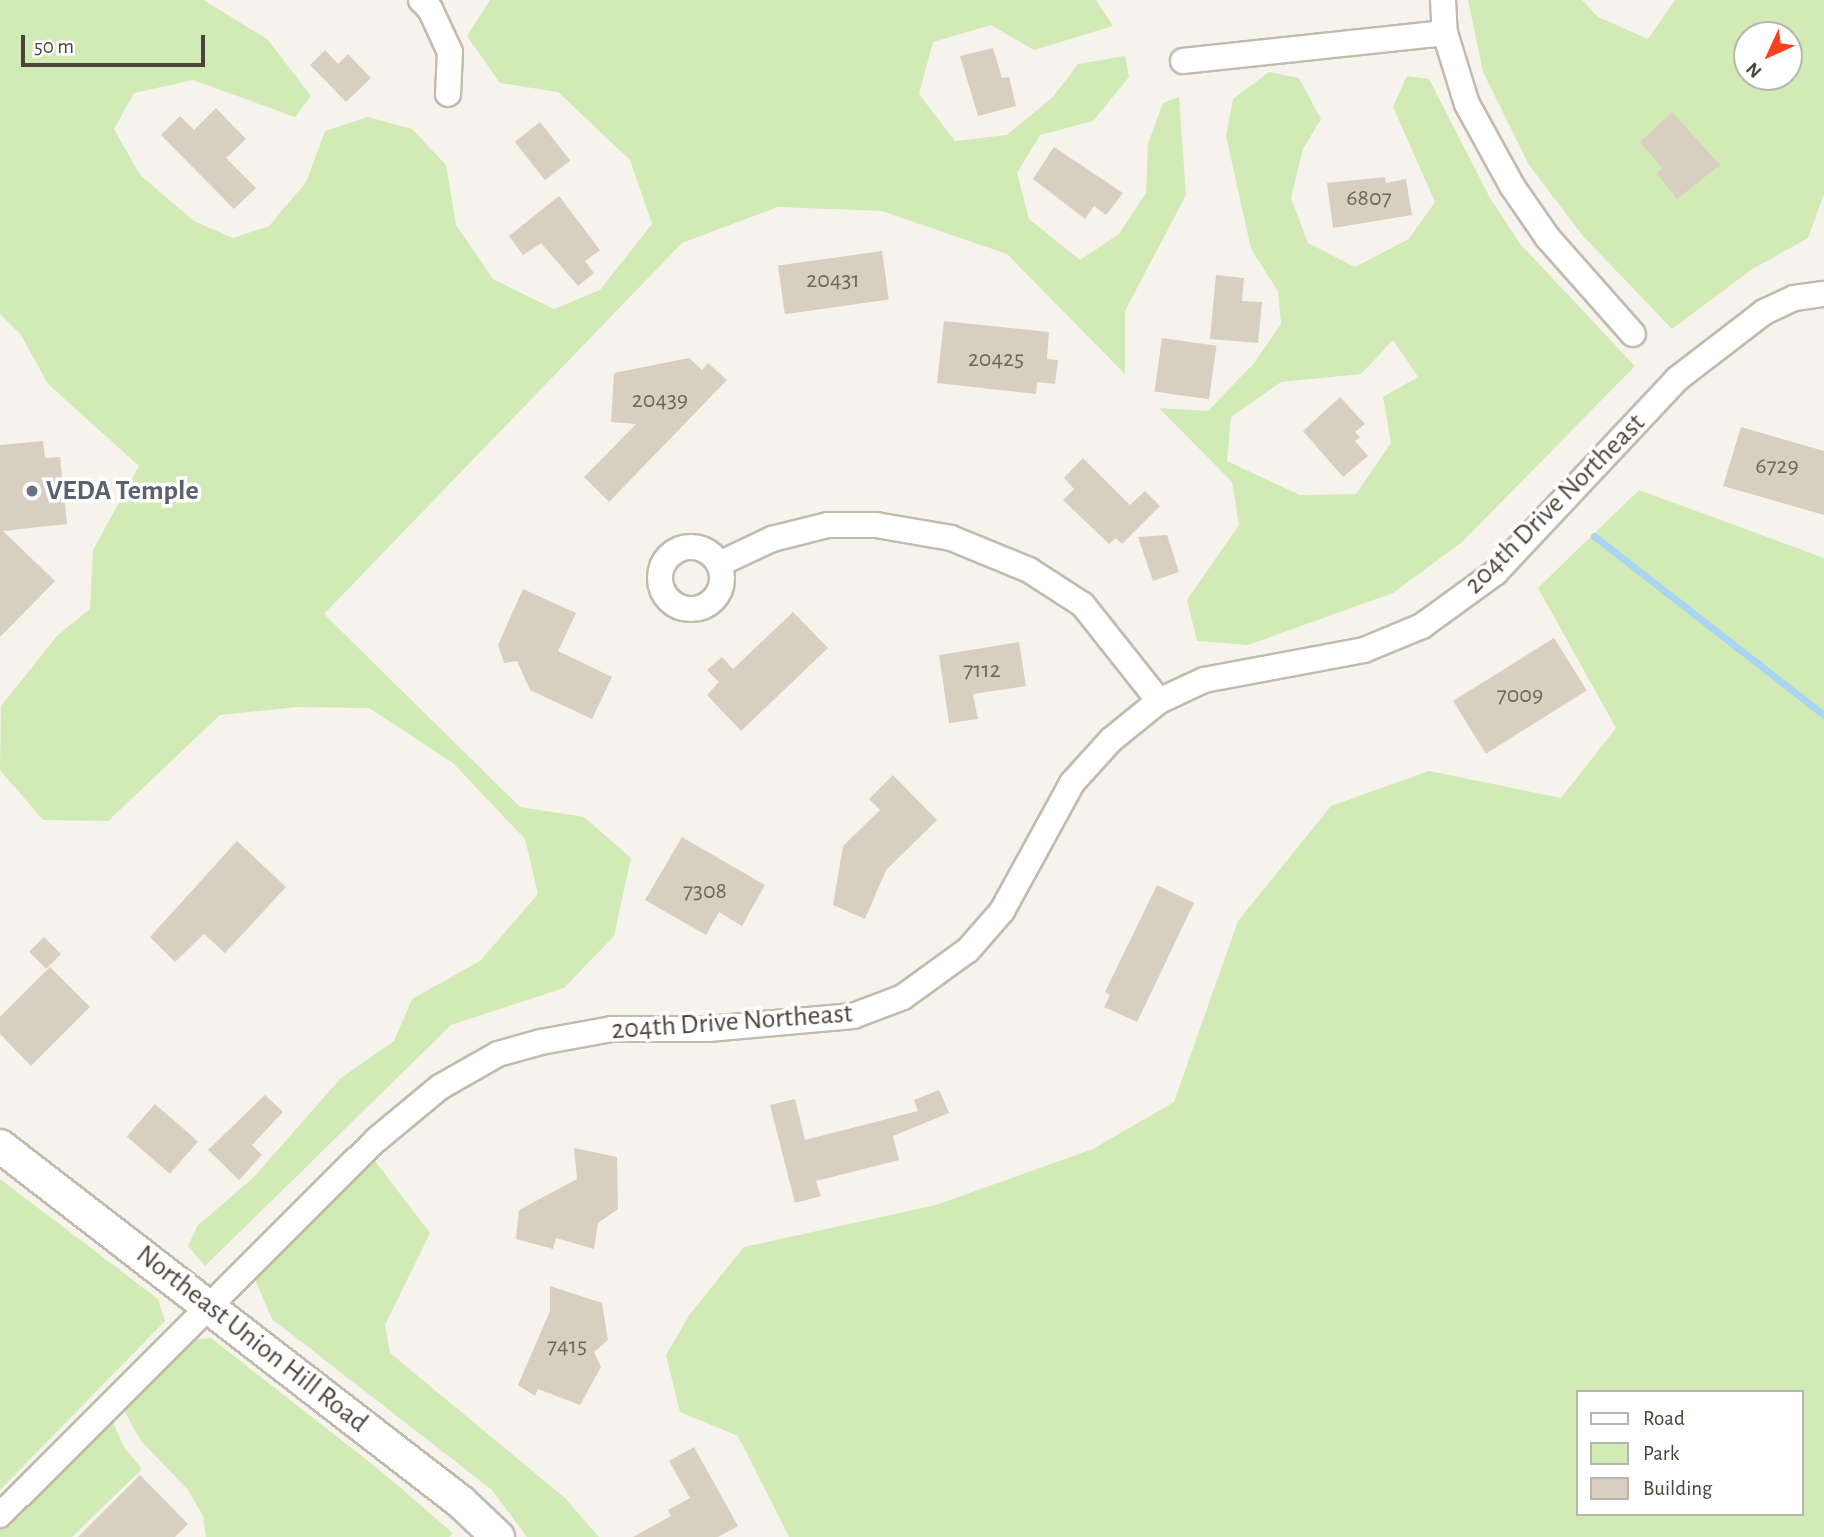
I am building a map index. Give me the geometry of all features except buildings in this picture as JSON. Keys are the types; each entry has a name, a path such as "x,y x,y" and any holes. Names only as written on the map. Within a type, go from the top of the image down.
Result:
{"street":[{"path":"421,0 430,9 450,52 448,94"},
{"path":"1443,0 1445,33 1468,104 1511,186 1548,238 1633,334"},
{"path":"1183,61 1445,33"},
{"name":"204th Drive Northeast","path":"0,1515 387,1129 440,1087 498,1054 612,1029 708,1029 853,1016 903,997 968,950 1002,911 1072,783 1111,740 1159,701 1204,680 1364,650 1422,626 1495,573 1677,379 1764,312 1794,299 1824,294"},
{"path":"719,564 772,539 828,525 876,526 951,538 1029,570 1083,605 1159,701"},
{"name":"Northeast Union Hill Road","path":"0,1146 209,1304 461,1502 498,1537"}],"green space":[{"path":"0,0 204,0 268,40 311,96 295,117 193,80 134,93 114,129 140,175 194,221 233,238 269,226 306,182 325,131 368,117 412,129 446,165 456,225 493,279 554,309 600,290 652,224 630,160 558,92 500,83 467,36 490,0 1096,0 1113,26 1034,50 991,25 933,42 919,94 955,141 1007,135 1053,97 1078,64 1125,56 1129,77 1093,121 1040,135 1017,173 1029,219 1080,260 1119,234 1146,193 1148,144 1163,103 1179,97 1186,195 1125,311 1125,374 1007,254 882,211 778,207 682,243 324,614 520,807 584,817 631,858 614,936 564,988 451,1025 205,1266 188,1246 198,1225 253,1178 341,1078 394,1041 412,999 480,961 538,894 525,839 453,763 369,708 297,707 220,715 108,821 43,820 0,770 1,706 57,636 90,609 93,550 139,466 48,384 21,335 0,314"},
{"path":"1468,0 1582,0 1598,17 1648,39 1675,0 1824,0 1824,194 1808,238 1751,270 1672,329 1583,236 1529,165 1483,72"},
{"path":"1269,72 1299,78 1321,119 1303,149 1291,198 1308,243 1355,267 1409,239 1435,202 1393,107 1407,76 1429,79 1490,198 1521,245 1635,366 1462,542 1393,593 1248,645 1197,641 1187,600 1239,525 1232,482 1159,408 1208,411 1254,363 1281,324 1278,291 1251,249 1226,136 1233,99","holes":["1393,340 1418,377 1383,397 1391,443 1356,494 1300,495 1227,461 1231,417 1281,382 1361,374"]},
{"path":"1639,490 1824,558 1824,1537 789,1537 738,1436 680,1412 666,1355 690,1314 744,1247 936,1205 1093,1149 1174,1102 1238,921 1331,806 1429,771 1561,798 1616,728 1538,588"},
{"path":"375,1161 430,1233 385,1325 390,1353 565,1498 599,1537 527,1537 492,1490 272,1319 254,1277"},
{"path":"0,1179 158,1299 165,1321 0,1490"},
{"path":"211,1338 377,1468 453,1533 449,1537 206,1537 203,1516 188,1490 141,1441 122,1407 189,1340"},
{"path":"111,1418 124,1447 142,1469 72,1537 0,1537 0,1529"}],"waterway":[{"path":"1594,536 1824,715"}],"place":[{"name":"VEDA Temple","path":"32,491"}]}
